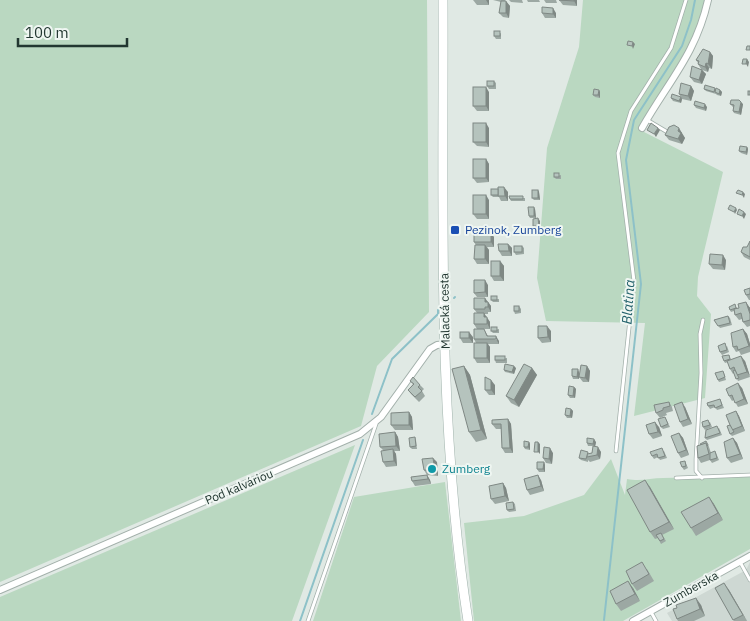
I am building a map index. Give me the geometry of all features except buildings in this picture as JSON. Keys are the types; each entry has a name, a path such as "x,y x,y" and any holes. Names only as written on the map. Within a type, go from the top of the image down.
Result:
{"main road":[{"name":"Malacká cesta","path":"443,0 445,298 450,461 468,621"}],"street":[{"path":"642,128 683,64 696,39 708,0"},
{"name":"Pod kalváriou","path":"0,590 360,434 376,423 430,349 437,345 446,344"},
{"name":"Zumberska","path":"633,621 750,556"}],"lane":[{"path":"616,450 634,281 618,153 630,111 671,48 686,0"},
{"path":"646,120 669,133"},
{"path":"702,478 696,472 696,459 701,373 700,334 703,320"},
{"path":"308,621 376,423"},
{"path":"676,478 750,475"},
{"path":"740,562 750,580"},
{"path":"651,611 656,621"}],"shaded area":[{"path":"750,562 750,621 672,621 667,613 746,570"}],"green space":[{"path":"0,0 427,0 429,312 377,366 361,426 0,582"},
{"path":"583,0 707,0 696,39 642,128 644,132 723,172 698,277 697,296 711,314 705,398 634,416 645,323 546,321 537,278 547,148 579,47"},
{"path":"355,445 292,621 0,621 0,597"},
{"path":"611,459 625,495 627,479 750,475 750,549 623,621 474,621 464,523 524,516 584,495"},
{"path":"445,482 461,621 313,621 354,497"}],"waterway":[{"name":"Blatina","path":"604,620 641,284 626,160 634,120 682,46 691,20 695,0"},
{"path":"372,414 392,359 438,314 438,310"},
{"path":"300,621 363,440"}],"place":[{"name":"Pezinok, Zumberg","path":"455,230"},
{"name":"Zumberg","path":"432,469"}]}
